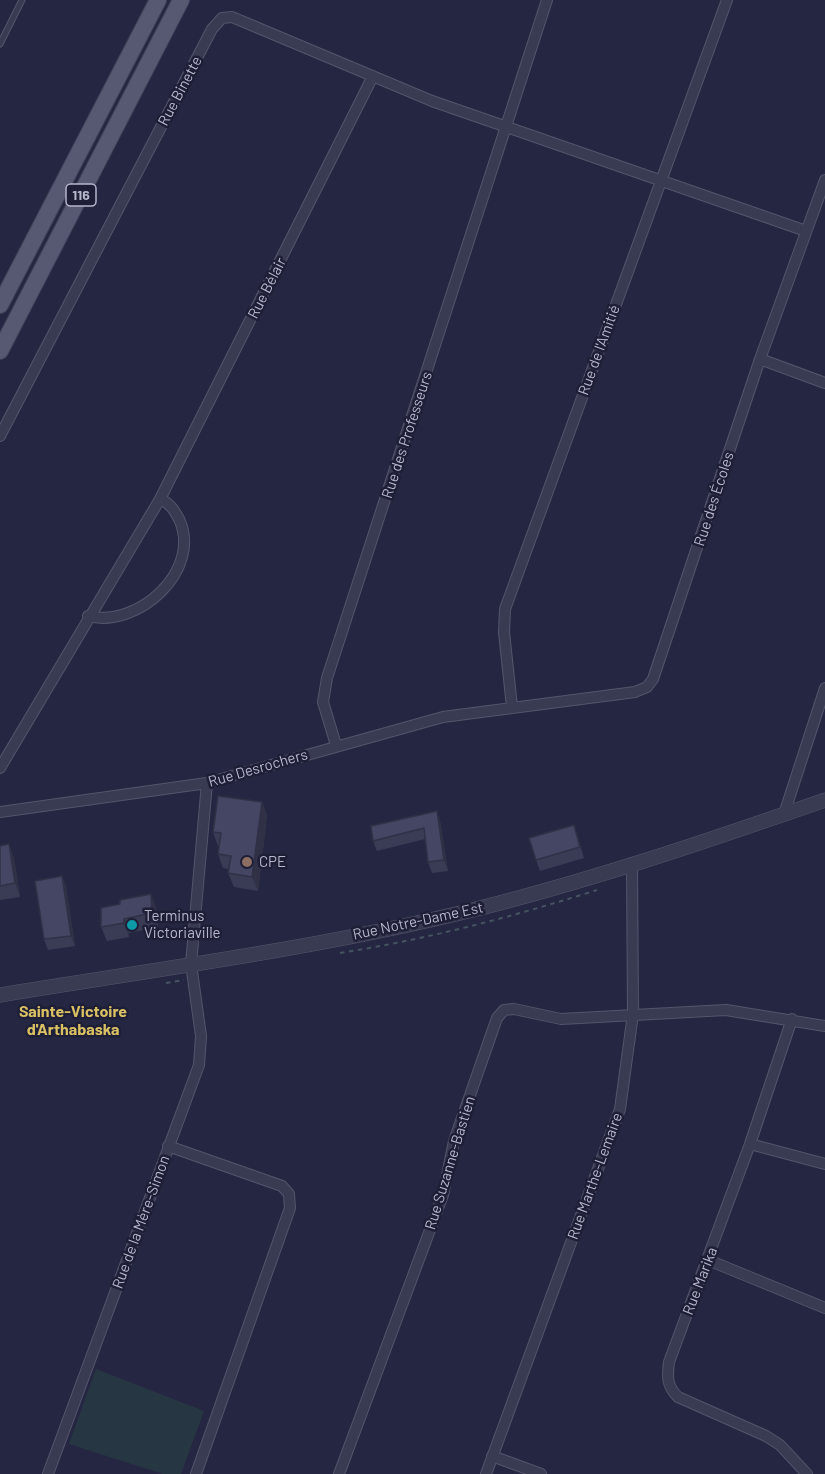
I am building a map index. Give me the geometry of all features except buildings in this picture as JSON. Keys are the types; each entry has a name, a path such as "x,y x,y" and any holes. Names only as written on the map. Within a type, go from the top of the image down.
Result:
{"main road":[{"name":"116","path":"0,305 158,0"},
{"name":"116","path":"0,351 181,0"}],"street":[{"name":"Rue des Professeurs","path":"336,745 323,702 327,678 402,453 505,125 547,0"},
{"name":"Rue de l'Amitié","path":"512,707 504,632 505,609 727,0"},
{"name":"Rue Binette","path":"0,436 212,29 222,18 232,17 432,101 806,231"},
{"name":"Rue Bélair","path":"0,768 88,616 160,499 374,76"},
{"name":"Rue des Écoles","path":"512,707 635,692 647,687 653,679 760,359 825,180"},
{"path":"760,359 825,383"},
{"path":"88,616 99,619 128,612 150,603 163,591 173,576 181,558 183,528 175,511 167,501 160,499"},
{"path":"784,814 825,688"},
{"name":"Rue Desrochers","path":"0,812 207,783 336,745 443,717 512,707"},
{"name":"Rue de la Mère-Simon","path":"48,1474 199,1065 202,1049 191,964 207,783"},
{"name":"Rue Notre-Dame Est","path":"0,995 191,964 457,914 632,863 825,800"},
{"name":"Rue Marthe-Lemaire","path":"486,1474 620,1109 633,1014 632,863"},
{"name":"Rue Suzanne-Bastien","path":"339,1474 443,1195 454,1141 497,1018 504,1010 514,1009 561,1019 726,1010 825,1026"},
{"name":"Rue Marika","path":"792,1019 750,1144 669,1362 669,1388 678,1397 780,1445 807,1474"},
{"path":"750,1144 825,1164"},
{"path":"168,1146 282,1186 289,1194 290,1208 200,1473"},
{"path":"708,1260 825,1308"},
{"path":"492,1456 541,1474"}],"lane":[{"path":"0,44 22,0"}],"shaded area":[{"path":"96,1369 204,1411 181,1474 163,1474 69,1444"}],"place":[{"name":"CPE","path":"247,862"},
{"name":"Terminus Victoriaville","path":"132,925"}],"district":[{"name":"Sainte-Victoire d'Arthabaska","path":"73,1021"}]}
